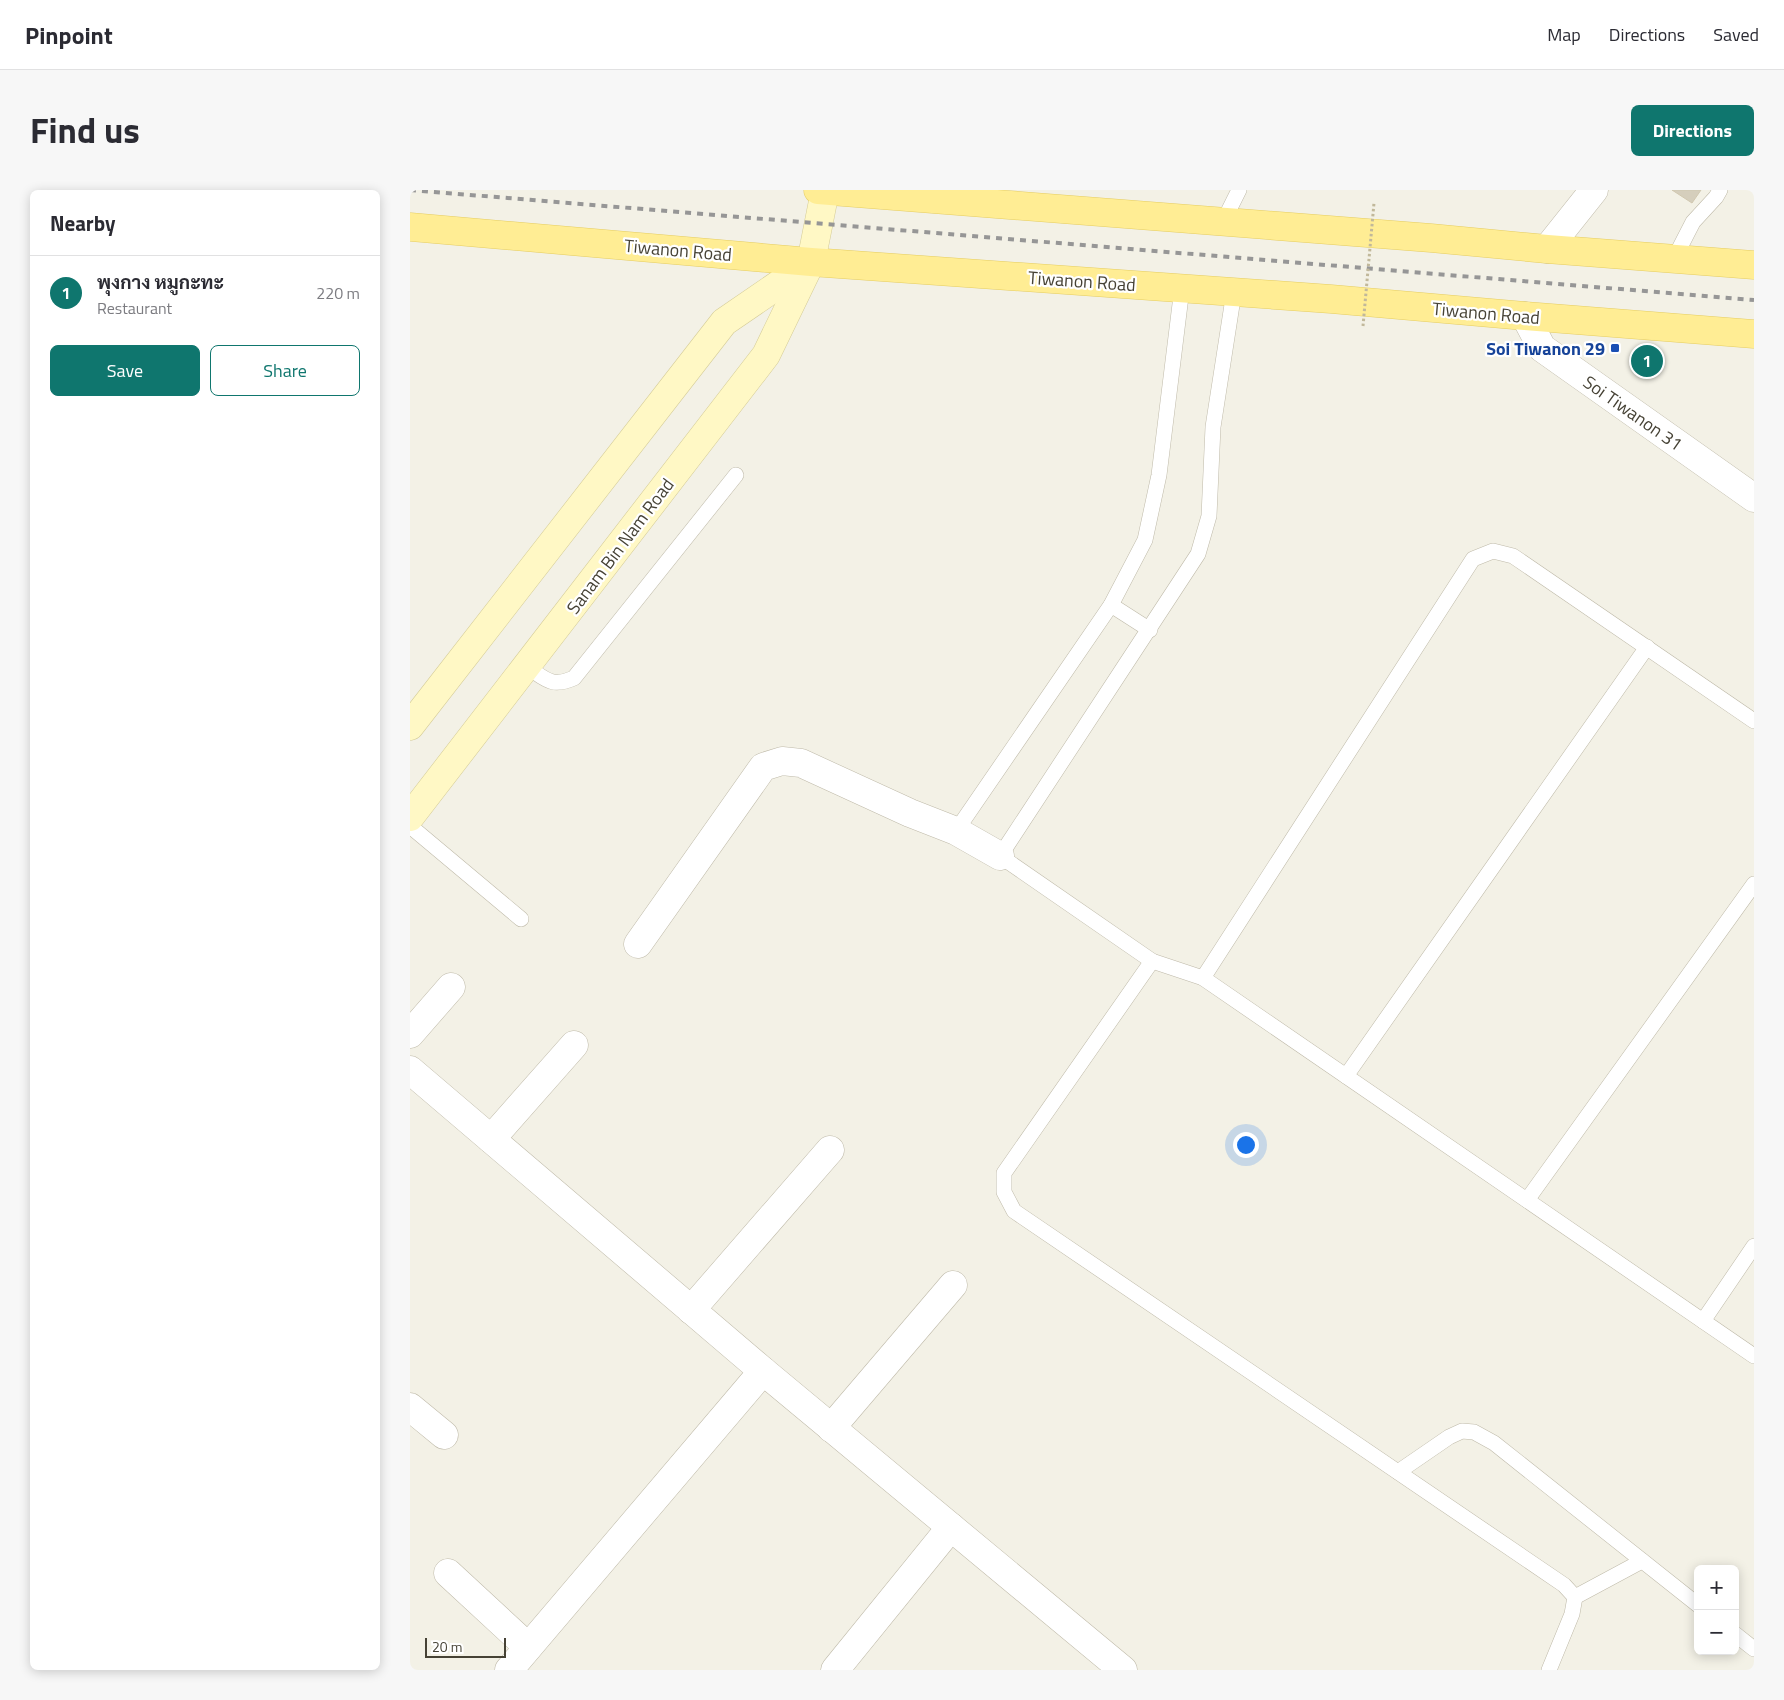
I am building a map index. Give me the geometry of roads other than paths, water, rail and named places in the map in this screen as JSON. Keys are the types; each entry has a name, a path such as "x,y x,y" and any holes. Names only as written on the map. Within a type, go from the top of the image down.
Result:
{"main road":[{"path":"818,190 900,193 1223,222 1754,265"},
{"name":"Sanam Bin Nam Road","path":"410,817 766,355 811,262 825,191"},
{"name":"Tiwanon Road","path":"410,228 811,262 1182,288 1754,334"},
{"path":"410,726 724,322 811,262"}],"street":[{"path":"1547,249 1594,190"},
{"name":"Soi Tiwanon 31","path":"1525,316 1542,348 1754,498"},
{"path":"638,944 763,767 782,761 801,763 910,813 956,831 1000,856"},
{"path":"410,1034 451,987"},
{"path":"491,1139 574,1045"},
{"path":"410,1070 763,1371 1123,1670"},
{"path":"692,1310 830,1150"},
{"path":"831,1428 953,1285"},
{"path":"509,1670 763,1371"},
{"path":"410,1407 444,1435"},
{"path":"834,1670 951,1528"},
{"path":"448,1573 528,1647"}],"lane":[{"path":"1223,222 1239,190"},
{"path":"1674,259 1693,222 1720,190"},
{"path":"956,831 1111,605 1145,540 1157,485 1182,288"},
{"path":"1234,292 1213,427 1209,516 1198,554 1150,630 1000,856 1152,961 1203,978 1754,1356"},
{"path":"527,667 554,683 562,683 574,678 736,475"},
{"path":"1203,978 1473,558 1493,551 1513,556 1754,721"},
{"path":"1111,605 1150,630"},
{"path":"1346,1076 1647,647"},
{"path":"410,826 522,919"},
{"path":"1527,1200 1754,884"},
{"path":"1152,961 1004,1173 1004,1192 1014,1211 1564,1585 1575,1598"},
{"path":"1703,1321 1754,1246"},
{"path":"1398,1472 1449,1437 1462,1431 1474,1432 1494,1443 1694,1602"},
{"path":"1575,1598 1642,1561"},
{"path":"1549,1670 1572,1614 1575,1598"},
{"path":"1739,1637 1754,1649"}],"railway":[{"path":"410,190 1754,300"}],"place":[{"name":"Soi Tiwanon 29","path":"1615,348"},
{"name":"พุงกาง หมูกะทะ","path":"1647,361"}]}
